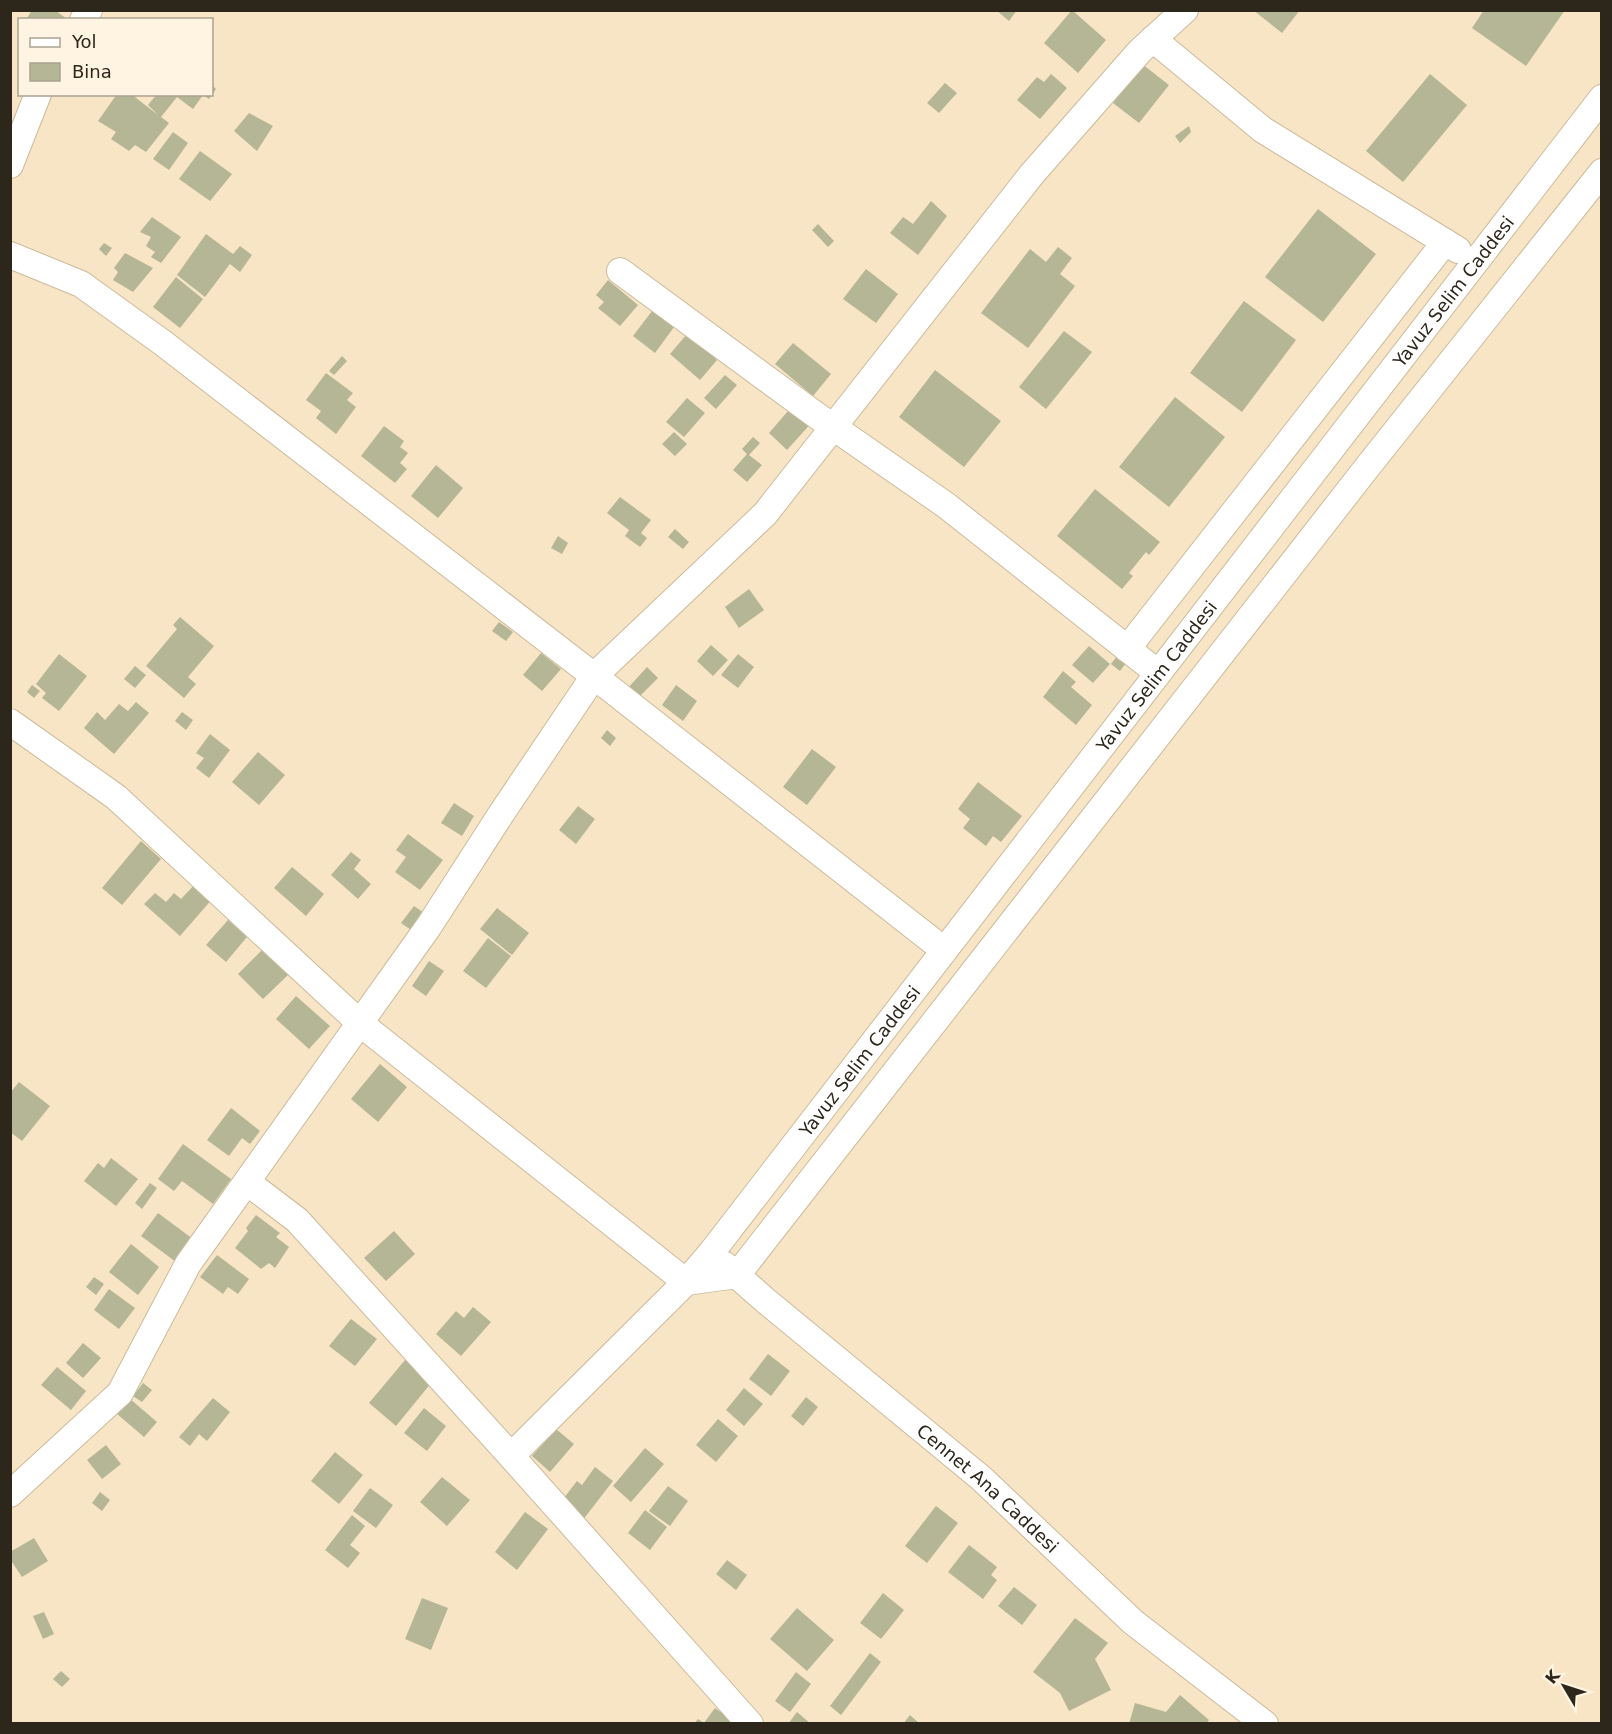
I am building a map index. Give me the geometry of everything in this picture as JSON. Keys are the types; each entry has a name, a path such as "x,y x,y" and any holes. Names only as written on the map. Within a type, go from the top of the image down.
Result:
{"street":[{"path":"13,1488 120,1393 188,1264 429,926 594,676 765,514 1032,174 1140,51 1185,10"},
{"path":"1153,39 1263,130 1476,261"},
{"path":"10,165 37,96"},
{"name":"Yavuz Selim Caddesi","path":"511,1456 686,1282 711,1253 1602,98"},
{"name":"Yavuz Selim Caddesi","path":"737,1275 1365,470 1602,172"},
{"path":"1127,648 1445,242"},
{"path":"10,255 81,284 163,343 944,950"},
{"path":"620,271 816,415 947,506 1158,673"},
{"path":"10,722 116,797 360,1024 686,1282 737,1275"},
{"path":"247,1182 297,1220 750,1724"},
{"name":"Cennet Ana Caddesi","path":"711,1253 765,1301 981,1479 1133,1622 1265,1724"}],"building":[{"path":"32,10 55,10 65,18 27,18"},
{"path":"996,10 1017,10 1009,21"},
{"path":"1072,10 1106,40 1078,73 1044,43"},
{"path":"1253,10 1300,10 1282,33"},
{"path":"1484,10 1565,10 1526,66 1472,28"},
{"path":"1142,64 1169,85 1139,123 1113,103"},
{"path":"1051,74 1067,88 1040,119 1017,100 1037,77 1044,82"},
{"path":"1430,74 1467,105 1403,182 1366,151"},
{"path":"945,83 957,93 939,113 927,103"},
{"path":"116,96 134,96 158,115 148,105 155,96 202,96 193,109 177,97 161,117 169,123 146,152 135,145 129,151 111,139 116,132 98,121"},
{"path":"249,113 273,126 257,151 234,131"},
{"path":"1189,126 1191,132 1180,143 1175,136"},
{"path":"173,132 188,143 169,170 153,159"},
{"path":"200,151 232,174 210,201 179,179"},
{"path":"931,201 947,216 918,255 890,233 903,217 913,224"},
{"path":"1318,209 1376,254 1323,322 1265,277"},
{"path":"152,217 181,237 161,263 151,257 155,252 146,246 151,237 140,232"},
{"path":"818,224 834,241 828,247 812,230"},
{"path":"206,234 233,254 240,246 252,255 240,272 230,264 205,297 177,275"},
{"path":"104,243 112,248 106,256 99,249"},
{"path":"1058,247 1072,258 1060,274 1075,286 1028,348 981,313 1030,249 1046,262"},
{"path":"125,253 153,268 133,292 113,280 118,272 114,268"},
{"path":"866,269 898,294 876,323 843,299"},
{"path":"176,277 203,299 180,328 153,307"},
{"path":"608,280 638,305 620,326 598,308 604,302 596,295"},
{"path":"1244,301 1296,340 1242,412 1190,373"},
{"path":"655,307 677,323 655,353 633,336"},
{"path":"1064,331 1092,352 1046,409 1019,387"},
{"path":"687,334 717,360 700,380 670,354"},
{"path":"793,343 831,374 813,396 775,364"},
{"path":"342,356 347,361 334,375 329,371"},
{"path":"935,370 1001,421 964,467 899,417"},
{"path":"326,373 353,393 347,400 356,407 336,434 316,418 321,411 306,400"},
{"path":"725,375 737,385 716,409 704,398"},
{"path":"1175,397 1225,437 1169,507 1119,467"},
{"path":"687,398 705,413 684,437 666,422"},
{"path":"795,403 814,420 787,450 769,433"},
{"path":"384,426 404,441 400,447 408,453 400,463 407,469 395,483 361,456"},
{"path":"674,432 687,444 675,456 662,444"},
{"path":"753,437 760,443 749,455 762,465 747,482 733,470 747,454 742,449"},
{"path":"436,465 463,488 438,518 411,496"},
{"path":"1095,489 1160,542 1149,555 1146,552 1129,573 1133,576 1122,589 1057,536"},
{"path":"620,497 651,520 641,533 647,538 640,547 625,536 629,530 607,513"},
{"path":"675,529 689,542 683,549 668,537"},
{"path":"558,536 568,543 562,554 551,548"},
{"path":"749,589 764,610 739,628 725,607"},
{"path":"180,617 214,646 188,677 196,684 184,698 146,666 177,629 173,625"},
{"path":"499,622 513,632 506,641 492,631"},
{"path":"711,645 728,660 713,676 697,661"},
{"path":"1089,646 1110,664 1093,683 1072,665"},
{"path":"541,653 561,669 542,691 523,675"},
{"path":"59,654 87,676 59,711 42,698 46,693 36,684"},
{"path":"738,654 754,667 738,688 721,675"},
{"path":"1117,656 1126,663 1120,671 1111,664"},
{"path":"135,666 146,675 135,688 124,679"},
{"path":"647,667 658,678 637,699 627,689"},
{"path":"1063,671 1076,682 1071,687 1092,705 1076,725 1043,697"},
{"path":"32,685 40,691 34,698 27,692"},
{"path":"676,685 697,701 683,721 662,705"},
{"path":"136,702 149,713 114,754 84,728 97,712 105,720 119,704 128,711"},
{"path":"182,712 193,720 186,730 175,721"},
{"path":"607,730 616,738 610,746 601,738"},
{"path":"210,734 230,750 209,778 196,768 204,758 196,753"},
{"path":"812,749 836,767 807,805 783,787"},
{"path":"258,752 285,775 259,805 232,782"},
{"path":"978,782 1022,816 1001,842 993,836 986,846 963,828 970,819 958,809"},
{"path":"454,803 474,816 462,836 441,823"},
{"path":"578,806 595,819 576,844 559,830"},
{"path":"408,834 443,860 420,890 395,872 406,857 396,850"},
{"path":"141,841 161,859 122,905 102,888"},
{"path":"351,852 361,860 354,869 371,884 358,899 331,875"},
{"path":"292,867 324,894 306,916 274,888"},
{"path":"197,882 214,897 180,936 144,904 155,893 166,902 174,893 181,899"},
{"path":"414,906 427,915 414,932 401,923"},
{"path":"497,908 529,933 512,955 480,929"},
{"path":"228,920 247,937 226,962 206,945"},
{"path":"488,938 511,956 486,988 463,971"},
{"path":"264,948 289,974 263,999 238,974"},
{"path":"429,961 444,971 426,996 412,986"},
{"path":"296,996 330,1026 309,1049 276,1019"},
{"path":"380,1064 407,1087 378,1122 351,1099"},
{"path":"19,1082 50,1106 22,1141 10,1132 10,1093"},
{"path":"231,1108 260,1131 250,1144 242,1138 229,1156 207,1140"},
{"path":"183,1144 231,1179 213,1204 182,1181 174,1191 158,1179"},
{"path":"111,1158 138,1179 116,1206 84,1181 98,1163 104,1168"},
{"path":"150,1183 157,1188 142,1209 135,1203"},
{"path":"158,1213 193,1239 176,1262 141,1236"},
{"path":"256,1215 280,1233 276,1237 289,1247 275,1268 269,1263 261,1269 235,1248 248,1231 246,1228"},
{"path":"394,1231 415,1254 386,1281 364,1258"},
{"path":"131,1244 159,1267 138,1295 109,1272"},
{"path":"217,1255 249,1279 238,1294 228,1287 223,1294 200,1277"},
{"path":"94,1277 104,1284 96,1295 86,1287"},
{"path":"109,1289 135,1308 119,1329 94,1310"},
{"path":"473,1307 491,1322 461,1356 436,1334 456,1311 464,1318"},
{"path":"351,1319 377,1339 355,1366 329,1346"},
{"path":"83,1343 101,1358 83,1378 66,1363"},
{"path":"768,1354 790,1371 771,1396 749,1379"},
{"path":"405,1360 432,1382 396,1426 369,1403"},
{"path":"57,1367 86,1391 71,1410 41,1385"},
{"path":"143,1383 152,1390 142,1402 133,1396"},
{"path":"744,1388 763,1404 744,1426 726,1410"},
{"path":"806,1397 818,1407 803,1426 791,1416"},
{"path":"129,1398 157,1422 144,1437 116,1413"},
{"path":"213,1398 230,1412 207,1441 199,1434 190,1446 179,1437"},
{"path":"424,1408 446,1426 427,1451 404,1433"},
{"path":"718,1419 738,1436 716,1462 696,1445"},
{"path":"556,1429 574,1444 550,1472 532,1456"},
{"path":"106,1445 121,1464 102,1479 87,1460"},
{"path":"645,1448 664,1464 631,1502 613,1486"},
{"path":"335,1452 363,1475 339,1504 311,1481"},
{"path":"595,1467 613,1481 582,1521 560,1503 577,1481 582,1485"},
{"path":"442,1477 470,1500 447,1526 420,1502"},
{"path":"668,1486 688,1501 670,1526 649,1511"},
{"path":"370,1488 393,1505 376,1528 353,1511"},
{"path":"100,1492 110,1500 102,1511 92,1503"},
{"path":"936,1506 958,1523 927,1563 905,1546"},
{"path":"645,1510 667,1527 650,1550 628,1533"},
{"path":"525,1512 548,1529 517,1570 495,1552"},
{"path":"352,1515 365,1526 350,1545 360,1553 348,1568 325,1550"},
{"path":"34,1538 48,1561 22,1577 10,1559 10,1552"},
{"path":"969,1545 997,1567 991,1575 997,1580 983,1599 948,1572"},
{"path":"727,1560 747,1575 736,1590 716,1574"},
{"path":"1014,1587 1037,1605 1022,1625 998,1606"},
{"path":"883,1593 904,1610 881,1639 860,1623"},
{"path":"422,1598 448,1608 431,1650 405,1639"},
{"path":"797,1608 834,1640 807,1671 770,1639"},
{"path":"44,1612 54,1634 43,1639 33,1616"},
{"path":"1075,1618 1108,1643 1095,1659 1111,1690 1069,1711 1060,1693 1033,1672"},
{"path":"870,1653 881,1662 841,1715 830,1706"},
{"path":"61,1671 70,1679 62,1687 53,1679"},
{"path":"796,1672 811,1684 790,1712 775,1701"},
{"path":"1180,1695 1209,1720 1206,1724 1129,1724 1135,1703 1166,1712"},
{"path":"715,1708 732,1720 729,1724 694,1724 698,1719 704,1723"},
{"path":"797,1712 811,1724 788,1724"},
{"path":"910,1715 920,1724 903,1724"}]}
